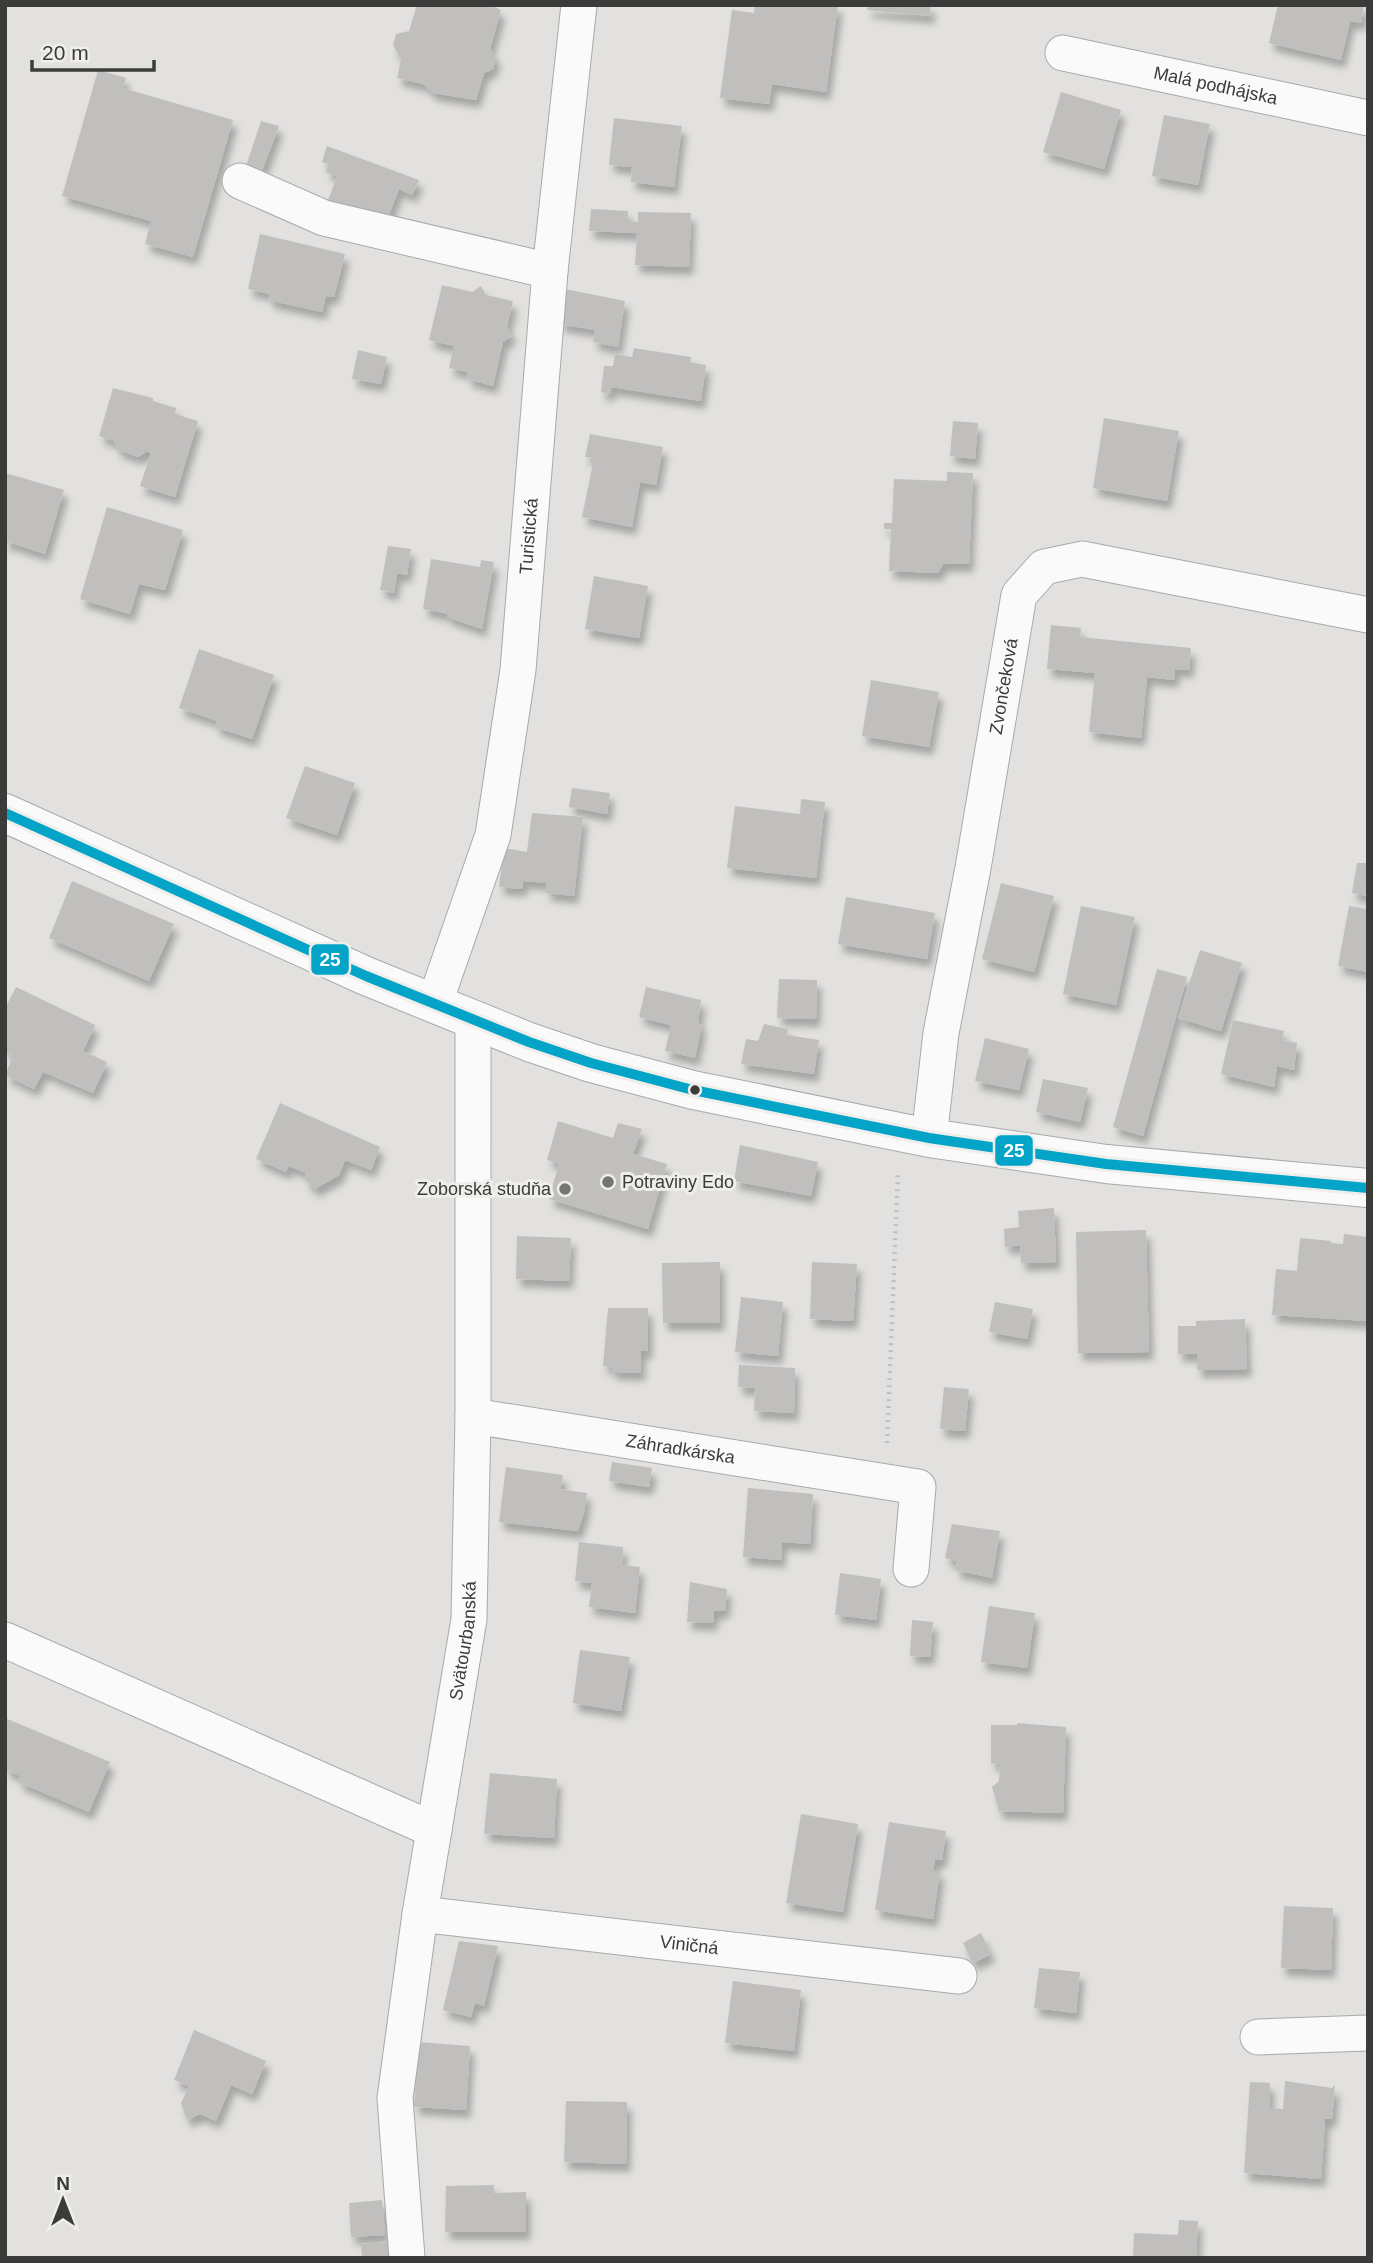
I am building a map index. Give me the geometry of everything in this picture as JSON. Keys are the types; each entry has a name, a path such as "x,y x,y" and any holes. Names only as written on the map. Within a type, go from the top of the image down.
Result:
{"street":[{"name":"Turistická","path":"435,1002 493,835 518,670 550,271 579,5"},
{"name":"Malá podhájska","path":"1063,53 1368,118"},
{"path":"240,181 324,218 550,271"},
{"name":"Zvončeková","path":"929,1138 941,1033 973,868 1019,595 1044,567 1082,559 1368,615"},
{"path":"5,813 366,976 529,1042 592,1063 680,1086 929,1138 1106,1164 1368,1188"},
{"name":"Svätourbanská","path":"407,2258 395,2098 421,1914 469,1619 474,1416 473,1019"},
{"name":"Záhradkárska","path":"474,1416 918,1487 911,1569"},
{"path":"5,1640 434,1830"},
{"name":"Viničná","path":"421,1914 960,1976"},
{"path":"1258,2037 1368,2033"}],"path":[{"path":"886,1483 897,1176"}],"building":[{"path":"417,5 490,5 501,10 490,49 496,58 493,69 484,73 476,100 433,93 423,84 397,78 401,60 393,45 396,34 409,31"},
{"path":"755,5 838,5 826,92 772,84 769,104 720,98 732,10 754,13"},
{"path":"868,5 931,5 930,16 867,10"},
{"path":"1278,5 1364,5 1361,23 1350,21 1341,60 1269,43"},
{"path":"98,70 126,78 123,88 233,120 193,257 145,244 151,221 62,196"},
{"path":"1061,92 1121,110 1104,169 1043,152"},
{"path":"1164,115 1210,124 1198,185 1152,176"},
{"path":"614,118 682,126 674,187 631,182 632,167 609,165"},
{"path":"261,121 279,126 262,171 268,173 265,180 244,172"},
{"path":"327,146 419,180 412,195 399,189 384,228 326,206 337,176 326,172 329,164 322,162"},
{"path":"591,209 628,211 628,222 638,222 638,212 691,213 689,267 635,265 637,233 589,231"},
{"path":"260,234 345,254 334,297 326,296 322,312 268,300 270,294 248,289"},
{"path":"442,285 472,292 481,286 486,295 513,301 507,326 512,336 503,342 493,386 467,379 468,372 449,368 454,346 429,340"},
{"path":"565,289 625,301 618,347 593,342 595,330 559,324"},
{"path":"634,348 691,357 690,362 706,365 701,401 611,387 610,394 601,392 604,366 613,366 615,354 632,357"},
{"path":"358,350 387,357 381,384 352,379"},
{"path":"113,388 153,398 153,401 176,408 175,414 198,421 175,497 140,486 151,453 147,451 138,457 118,450 114,441 99,436"},
{"path":"1104,418 1179,431 1167,501 1093,488"},
{"path":"953,421 978,423 975,459 950,456"},
{"path":"590,434 663,447 656,485 640,482 632,527 582,517 594,458 585,457"},
{"path":"947,472 973,473 969,564 943,564 938,573 889,571 891,529 884,529 884,523 892,523 894,479 947,481"},
{"path":"5,473 64,490 45,554 8,542 5,548"},
{"path":"107,507 183,530 165,590 139,584 130,614 80,599"},
{"path":"388,546 411,549 407,575 397,573 394,593 380,590"},
{"path":"431,559 480,567 481,560 494,562 482,629 447,617 448,614 423,609"},
{"path":"594,576 648,586 639,638 585,629"},
{"path":"1051,625 1081,628 1080,637 1191,648 1189,670 1175,669 1174,680 1147,677 1141,738 1089,732 1095,673 1047,669"},
{"path":"199,649 274,675 252,739 215,727 217,721 179,708"},
{"path":"871,680 939,692 929,747 862,736"},
{"path":"305,766 355,783 337,835 286,818"},
{"path":"572,788 610,793 607,814 569,807"},
{"path":"801,799 825,802 816,878 727,868 735,806 800,814"},
{"path":"532,813 583,817 574,896 546,893 547,883 523,881 522,889 499,887 504,848 527,852"},
{"path":"1357,863 1368,863 1368,896 1352,893"},
{"path":"72,881 174,924 149,981 49,938"},
{"path":"1001,883 1054,896 1034,972 982,959"},
{"path":"846,897 935,913 927,959 838,944"},
{"path":"1081,906 1135,917 1116,1005 1063,994"},
{"path":"1349,906 1368,909 1368,972 1338,966"},
{"path":"1200,950 1242,963 1221,1031 1178,1018"},
{"path":"1157,969 1187,977 1143,1136 1113,1127"},
{"path":"779,979 817,980 816,1019 777,1018"},
{"path":"16,987 95,1025 83,1051 107,1062 93,1093 43,1072 34,1089 5,1075 13,1056 5,1052 5,1008"},
{"path":"646,987 701,1000 698,1023 702,1025 695,1058 665,1051 671,1025 639,1017"},
{"path":"1233,1020 1284,1031 1282,1040 1297,1043 1294,1070 1277,1066 1274,1087 1221,1074"},
{"path":"764,1024 788,1029 787,1035 819,1040 814,1074 741,1064 746,1039 758,1041"},
{"path":"985,1038 1029,1049 1019,1090 975,1081"},
{"path":"1043,1079 1088,1088 1080,1122 1036,1112"},
{"path":"280,1103 380,1147 371,1170 345,1160 339,1175 315,1189 305,1180 306,1173 289,1166 286,1172 256,1159"},
{"name":"Potraviny Edo","path":"558,1121 613,1138 618,1123 642,1129 633,1154 667,1164 648,1229 549,1199 559,1163 547,1160"},
{"path":"740,1145 818,1162 811,1196 734,1181"},
{"path":"1054,1208 1056,1262 1021,1263 1020,1245 1005,1247 1004,1229 1019,1227 1018,1211"},
{"path":"1146,1230 1149,1352 1078,1353 1076,1232"},
{"path":"1344,1234 1368,1237 1368,1321 1272,1315 1276,1269 1297,1271 1300,1238 1343,1244"},
{"path":"517,1236 571,1238 569,1281 516,1279"},
{"path":"720,1262 720,1323 663,1323 662,1263"},
{"path":"812,1262 857,1264 853,1321 810,1319"},
{"path":"741,1297 783,1302 778,1356 735,1352"},
{"path":"995,1302 1033,1309 1027,1339 989,1332"},
{"path":"608,1308 648,1308 648,1351 641,1351 641,1373 612,1372 613,1367 603,1366"},
{"path":"1245,1319 1247,1369 1197,1370 1197,1354 1178,1354 1178,1326 1196,1326 1196,1321"},
{"path":"739,1365 795,1368 794,1413 754,1411 755,1388 738,1387"},
{"path":"944,1387 969,1389 965,1431 940,1429"},
{"path":"612,1462 652,1468 649,1487 609,1481"},
{"path":"506,1467 563,1475 560,1489 587,1493 578,1531 499,1522"},
{"path":"748,1488 813,1494 810,1544 782,1542 781,1560 743,1557"},
{"path":"952,1524 1000,1531 992,1578 955,1570 957,1561 945,1558"},
{"path":"579,1542 623,1547 622,1565 640,1567 635,1613 589,1607 592,1583 575,1581"},
{"path":"840,1573 881,1579 876,1620 835,1615"},
{"path":"690,1582 727,1589 725,1611 714,1611 713,1623 687,1622"},
{"path":"989,1606 1035,1613 1027,1668 981,1662"},
{"path":"912,1620 933,1622 930,1657 910,1656"},
{"path":"580,1650 630,1657 621,1711 573,1703"},
{"path":"5,1718 110,1762 89,1812 18,1782 20,1776 5,1769"},
{"path":"1017,1723 1066,1727 1063,1813 999,1811 992,1787 999,1781 1000,1764 991,1763 991,1725"},
{"path":"490,1773 557,1779 554,1838 484,1834"},
{"path":"801,1814 858,1824 843,1912 786,1903"},
{"path":"889,1822 946,1831 942,1860 935,1860 933,1871 940,1871 933,1919 875,1910"},
{"path":"1284,1906 1333,1908 1331,1970 1281,1968"},
{"path":"981,1933 991,1954 973,1963 963,1943"},
{"path":"459,1941 498,1946 484,2006 475,2003 471,2017 443,2010"},
{"path":"1039,1968 1080,1972 1076,2013 1034,2008"},
{"path":"733,1981 801,1990 794,2051 725,2043"},
{"path":"194,2030 266,2061 252,2094 231,2085 216,2121 200,2114 187,2120 181,2103 189,2086 174,2080"},
{"path":"418,2042 470,2046 466,2110 414,2107"},
{"path":"1285,2081 1332,2088 1335,2085 1332,2119 1325,2119 1321,2179 1244,2173 1250,2082 1270,2083 1269,2108 1283,2109"},
{"path":"566,2101 627,2102 626,2164 564,2162"},
{"path":"494,2185 494,2193 526,2192 526,2232 445,2232 446,2186"},
{"path":"382,2200 385,2235 351,2237 349,2203"},
{"path":"1179,2220 1198,2221 1196,2258 1133,2258 1134,2233 1178,2235"},
{"path":"394,2242 396,2258 362,2258 361,2244"}],"transit line":[{"name":"25","path":"5,813 366,976 529,1042 591,1063 693,1090 929,1138 1106,1164 1368,1188"}],"place":[{"name":"Potraviny Edo","path":"608,1182"},
{"name":"Zoborská studňa","path":"565,1189"}]}
